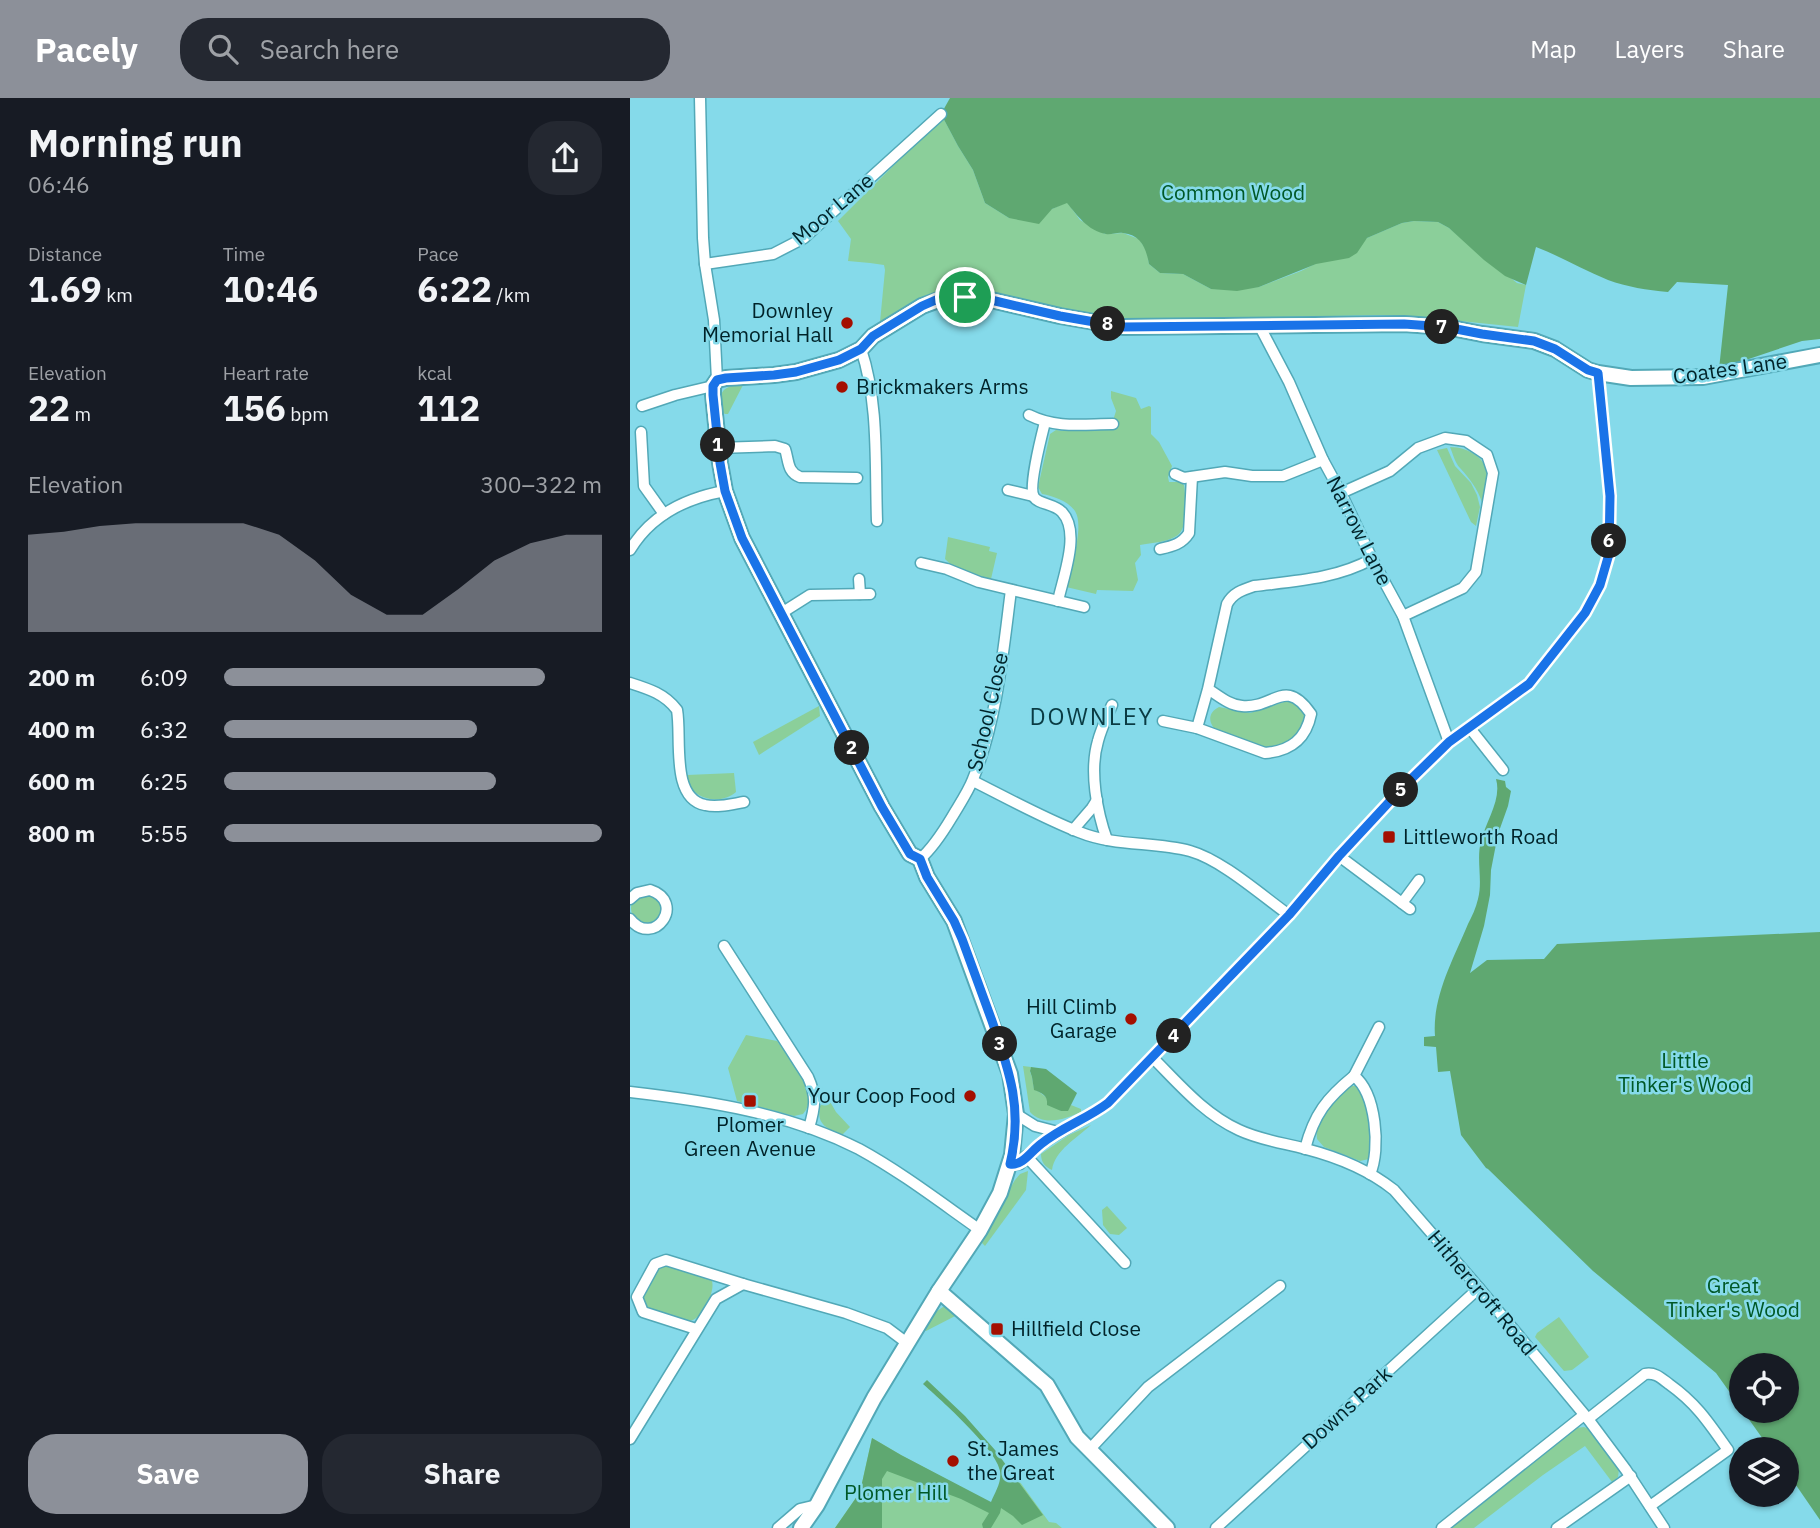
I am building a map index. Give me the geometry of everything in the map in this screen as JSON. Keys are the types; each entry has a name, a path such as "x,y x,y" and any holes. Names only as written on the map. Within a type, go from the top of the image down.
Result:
{"street":[{"path":"701,98 702,224 714,320 718,449 725,491 742,538 780,614 895,830 910,854 920,859 927,877 954,921 1010,1074 1016,1114 1010,1164 1000,1193 980,1230 939,1291 874,1398 817,1505 801,1528"},
{"name":"Moor Lane","path":"705,264 773,254 804,238 941,114"},
{"name":"Coates Lane","path":"861,349 873,336 922,306 947,297 965,297 1123,327 1404,324 1446,327 1534,341 1555,349 1588,370 1631,378 1703,377 1820,355"},
{"name":"Narrow Lane","path":"1259,325 1289,382 1323,460 1403,616 1449,742"},
{"path":"642,406 726,378 796,372 839,360 861,349 872,399 877,521"},
{"path":"1010,1164 1020,1164 1026,1156 1058,1132 1101,1108 1153,1058 1289,915 1404,786 1449,742 1529,684 1585,613 1600,585 1609,554 1607,457 1598,373"},
{"path":"1029,415 1045,422 1063,425 1114,424"},
{"path":"1033,496 1032,482 1045,422"},
{"path":"641,432 644,486 664,514"},
{"path":"1341,493 1390,471 1418,447 1445,438 1466,441 1487,455 1493,473 1476,572 1463,588 1403,616"},
{"path":"718,449 775,446 785,449 789,467 793,474 800,477 857,478"},
{"path":"1175,474 1184,478 1225,472 1252,476 1283,476 1323,460"},
{"path":"1160,550 1178,545 1189,533 1192,477"},
{"path":"1008,490 1033,496 1036,500 1058,508 1069,522 1070,548 1058,601"},
{"path":"630,550 637,538 674,507 695,498 725,491"},
{"path":"1197,728 1225,610 1231,597 1254,586 1338,574 1357,568 1372,559"},
{"path":"921,563 947,569 979,582 1084,607"},
{"path":"780,614 810,595 865,594 859,579"},
{"name":"School Close","path":"920,859 945,828 973,781 989,725 1002,660 1011,590"},
{"path":"630,683 659,693 677,710 683,786 694,800 704,805 717,806 744,802"},
{"path":"1163,721 1197,728 1265,753 1289,748 1308,729 1311,713 1303,701 1294,696 1283,695 1254,706 1240,706 1208,689"},
{"path":"1107,840 1097,800 1095,753 1112,705"},
{"path":"1469,727 1503,770"},
{"path":"973,781 1073,830 1124,844 1171,847 1192,852 1237,877 1289,915"},
{"path":"1073,830 1097,800"},
{"path":"1339,856 1406,906 1419,880"},
{"path":"630,900 637,893 650,890 662,896 667,910 664,920 655,928 641,928 630,919"},
{"path":"724,946 808,1077 815,1100 809,1128"},
{"path":"1305,1149 1315,1118 1339,1088 1354,1076 1379,1027"},
{"name":"Hithercroft Road","path":"1153,1058 1201,1105 1224,1122 1258,1137 1339,1160 1370,1174 1394,1190 1586,1417 1664,1528"},
{"path":"1354,1076 1365,1087 1369,1097 1377,1144 1370,1174"},
{"path":"630,1092 726,1106 809,1128 880,1161 980,1230"},
{"path":"1016,1114 1035,1126 1058,1132"},
{"path":"1026,1156 1125,1263"},
{"path":"696,1329 643,1312 637,1297 655,1264 666,1261 846,1313 887,1328 907,1343"},
{"path":"630,1438 716,1298 743,1284"},
{"path":"1090,1449 1148,1387 1280,1286"},
{"name":"Downs Park","path":"1216,1528 1479,1288"},
{"path":"939,1291 1047,1385 1077,1437 1167,1528"},
{"path":"1442,1528 1586,1417 1644,1374 1650,1373 1656,1374 1684,1394 1705,1417 1728,1450 1650,1506"},
{"path":"1557,1528 1630,1476"},
{"path":"778,1528 800,1509 817,1505"}],"green space":[{"name":"Common Wood","path":"950,98 1820,98 1820,339 1802,341 1719,369 1728,285 1677,282 1668,292 1637,288 1608,280 1536,247 1526,285 1505,276 1449,228 1438,222 1402,223 1367,238 1357,253 1349,258 1316,264 1259,287 1237,291 1211,289 1183,274 1160,273 1149,264 1138,239 1129,234 1106,234 1094,230 1083,222 1067,203 1052,209 1039,224 1009,218 985,203 973,170 941,114"},
{"path":"941,114 973,170 985,203 1009,218 1052,209 1067,202 1080,220 1105,234 1123,233 1139,239 1147,251 1149,264 1160,273 1183,274 1211,289 1259,287 1301,271 1402,223 1438,222 1517,283 1526,285 1518,327 1383,315 1134,320 976,292 949,290 929,296 880,322 884,265 848,261 851,239 838,221 935,124"},
{"path":"743,385 728,414 725,414 721,411 722,394 726,388"},
{"path":"1111,391 1136,398 1141,409 1151,407 1151,434 1159,442 1172,466 1169,482 1180,482 1184,485 1186,512 1178,535 1165,541 1140,545 1141,555 1135,563 1138,580 1133,591 1097,590 1096,594 1066,587 1078,537 1078,518 1068,504 1042,494 1038,487 1050,434 1064,429 1110,430 1116,411"},
{"path":"1450,447 1471,452 1485,466 1488,483 1482,502 1473,484 1457,464"},
{"path":"1447,448 1455,466 1471,483 1477,495 1480,507 1476,526 1471,522 1437,450"},
{"path":"948,537 990,547 989,551 997,553 991,579 960,570 945,559"},
{"path":"1294,701 1307,711 1304,733 1278,750 1218,732 1211,722 1212,712 1219,707 1250,713"},
{"path":"819,706 820,716 759,755 753,742"},
{"path":"734,773 736,792 722,799 699,795 693,790 687,775"},
{"name":"Little Tinker's Wood","path":"1496,779 1505,781 1506,787 1511,791 1498,834 1484,926 1470,973 1487,960 1544,959 1557,944 1820,932 1820,1520 1799,1489 1799,1437 1761,1437 1752,1423 1799,1423 1799,1353 1729,1353 1729,1391 1716,1373 1593,1271 1486,1168 1461,1135 1450,1071 1438,1072 1436,1047 1424,1046 1424,1037 1435,1036 1440,993 1477,902 1480,848 1495,802"},
{"path":"646,893 652,894 660,902 660,914 652,922 646,923 640,922 632,914 631,908 632,902 640,894"},
{"path":"746,1035 777,1041 789,1057 802,1076 809,1096 808,1106 803,1114 794,1116 737,1101 728,1068"},
{"path":"1023,1066 1031,1067 1034,1089 1061,1111 1067,1111 1071,1105 1081,1109 1081,1112 1055,1120 1036,1117 1030,1112"},
{"path":"1031,1067 1046,1069 1077,1093 1068,1111 1047,1105 1042,1093 1034,1090"},
{"path":"1352,1086 1363,1090 1370,1123 1372,1156 1360,1161 1324,1147 1317,1139 1317,1128 1322,1117 1337,1098"},
{"path":"828,1098 850,1127 842,1135 824,1125 820,1118 820,1106"},
{"path":"1091,1125 1062,1150 1052,1170 1045,1166 1041,1154 1069,1135"},
{"path":"1028,1171 1026,1190 985,1246 979,1240 1015,1180"},
{"path":"1107,1206 1127,1228 1119,1235 1110,1234 1103,1225 1102,1210"},
{"path":"663,1266 711,1278 709,1301 693,1320 662,1315 647,1307 643,1292 646,1292 654,1273"},
{"path":"943,1307 954,1307 961,1313 926,1331 923,1329 931,1315"},
{"path":"1559,1317 1589,1357 1572,1370 1564,1371 1535,1337"},
{"path":"927,1380 965,1416 995,1450 1043,1515 1022,1525 1001,1508 991,1528 983,1528 982,1524 989,1513 961,1499 887,1471 882,1479 882,1528 835,1528 860,1492 872,1438 991,1502 1000,1479 997,1462 967,1426 923,1384"},
{"path":"1584,1427 1591,1430 1619,1469 1618,1477 1612,1482 1585,1446 1474,1528 1450,1528 1566,1434"},
{"name":"Plomer Hill","path":"872,1438 1000,1508 1015,1475 1049,1522 1062,1528 835,1528 860,1492"}],"place":[{"name":"Downley Memorial Hall","path":"847,323"},
{"name":"Brickmakers Arms","path":"842,387"},
{"name":"Littleworth Road","path":"1389,837"},
{"name":"Hill Climb Garage","path":"1131,1019"},
{"name":"Your Coop Food","path":"970,1096"},
{"name":"Plomer Green Avenue","path":"750,1101"},
{"name":"Hillfield Close","path":"997,1329"},
{"name":"St. James the Great","path":"953,1461"}],"district":[{"name":"DOWNLEY","path":"1092,717"}],"route":[{"path":"947,297 965,297 1123,327 1404,324 1446,327 1534,341 1555,349 1588,370 1598,373 1610,496 1609,554 1600,585 1585,613 1529,684 1449,742 1404,786 1289,915 1108,1103 1094,1114 1046,1139 1020,1164 1015,1165 1010,1164 1016,1114 1010,1074 962,939 948,909 927,877 920,859 910,854 882,807 742,538 725,491 713,395 713,386 717,380 796,372 839,360 861,349 873,336 922,306 947,297"}],"park label":[{"name":"Great Tinker's Wood","path":"1733,1298"}]}
